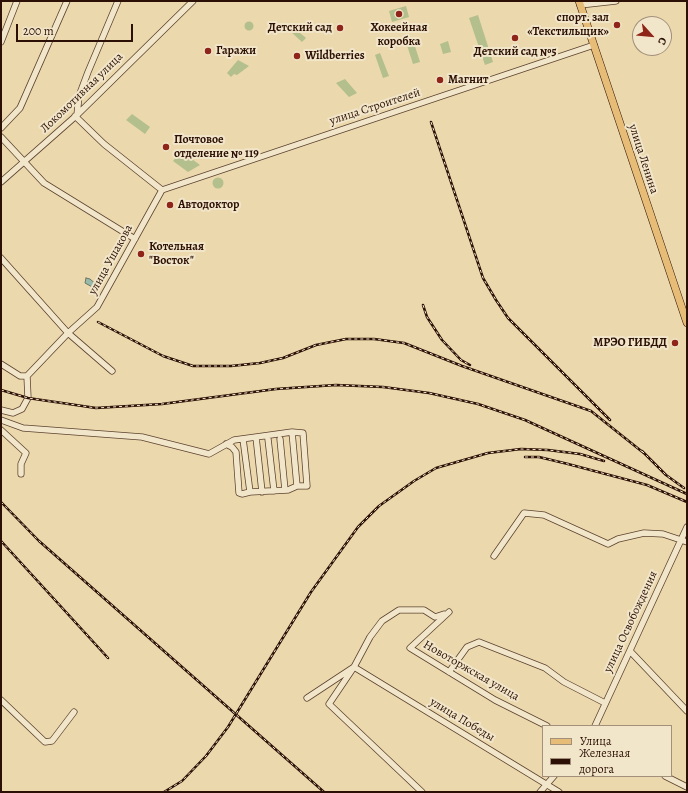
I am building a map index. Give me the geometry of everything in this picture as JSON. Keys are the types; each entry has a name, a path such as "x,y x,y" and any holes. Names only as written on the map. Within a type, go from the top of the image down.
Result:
{"main road":[{"name":"улица Ленина","path":"579,3 687,323"}],"street":[{"path":"1,42 18,1"},
{"path":"1,128 20,108 67,1"},
{"path":"118,1 79,96 76,116 104,144 162,190"},
{"name":"Локомотивная улица","path":"1,182 76,116 193,1"},
{"path":"579,3 616,1"},
{"name":"улица Строителей","path":"162,190 594,45"},
{"path":"1,137 44,183 135,239"},
{"name":"улица Ушакова","path":"27,376 68,333 97,307 162,190"},
{"path":"1,258 68,333 112,371"},
{"path":"1,364 20,376 27,376 28,398 22,409 13,413 1,410"},
{"path":"1,420 23,428 142,437 209,454 226,444 234,440 292,432 304,433 307,486 297,486 285,490 239,493 236,452 232,447 226,444"},
{"path":"1,430 26,453 21,464 21,474"},
{"path":"292,432 297,486"},
{"path":"256,437 262,492"},
{"path":"243,439 250,492"},
{"path":"268,439 274,491"},
{"path":"280,439 285,490"},
{"path":"494,556 524,513 544,515 608,544 618,539 644,533 664,534 684,541"},
{"name":"улица Освобождения","path":"595,725 684,541 687,527"},
{"name":"Новоторжская улица","path":"354,667 370,637 382,621 399,610 424,610 435,618 449,612 410,648 495,700 545,725"},
{"path":"449,672 467,647 479,642 545,668 564,682 605,703"},
{"path":"630,651 687,711"},
{"path":"307,698 354,667"},
{"path":"354,667 329,704 422,792"},
{"name":"улица Победы","path":"354,667 559,792"},
{"path":"1,700 45,742 52,742 74,712"},
{"path":"540,792 553,777"},
{"path":"667,777 687,787"}],"green space":[{"name":"Хокеейная коробка","path":"406,6 409,17 392,22 389,11"},
{"path":"478,15 493,62 485,65 469,18"},
{"path":"249,21 254,26 249,31 244,26"},
{"path":"293,27 306,38 302,42 290,31"},
{"path":"412,37 420,62 413,64 405,39"},
{"path":"448,41 451,52 443,54 440,44"},
{"path":"380,53 389,76 383,78 375,55"},
{"path":"238,60 249,66 237,75 234,74 231,77 227,73"},
{"path":"345,79 357,93 349,97 336,83"},
{"path":"132,114 150,127 145,134 126,120"},
{"path":"181,151 200,165 188,172 173,161"},
{"path":"218,177 222,179 224,183 222,187 218,189 214,187 212,183 214,179"}],"shaded area":[{"path":"86,278 90,279 98,286 96,289 85,283"}],"railway":[{"path":"431,122 483,278 496,300 508,318 610,420"},
{"path":"423,305 427,317 442,340 461,360 470,365"},
{"path":"98,322 163,356 193,366 231,366 260,363 283,358 316,345 346,339 374,339 404,343 462,366 591,411 645,454"},
{"path":"1,390 28,398 96,408 162,404 276,389 336,385 383,387 429,393 478,404 525,420 687,494"},
{"path":"164,792 182,781 206,756 228,727 311,592 358,527 379,506 414,481 436,468 488,453 521,449 548,450 580,454 604,461"},
{"path":"642,451 666,475 684,488"},
{"path":"525,457 539,457 647,485 687,502"},
{"path":"1,502 39,541 324,792"},
{"path":"1,541 108,658"}],"place":[{"name":"Хокеейная коробка","path":"399,14"},
{"name":"спорт. зал «Текстильщик»","path":"617,25"},
{"name":"Детский сад","path":"340,28"},
{"name":"Детский сад №5","path":"515,38"},
{"name":"Гаражи","path":"208,51"},
{"name":"Wildberries","path":"297,56"},
{"name":"Магнит","path":"440,80"},
{"name":"Почтовое отделение № 119","path":"166,147"},
{"name":"Автодоктор","path":"170,205"},
{"name":"Котельная \"Восток\"","path":"141,254"},
{"name":"МРЭО ГИБДД","path":"675,343"}]}
